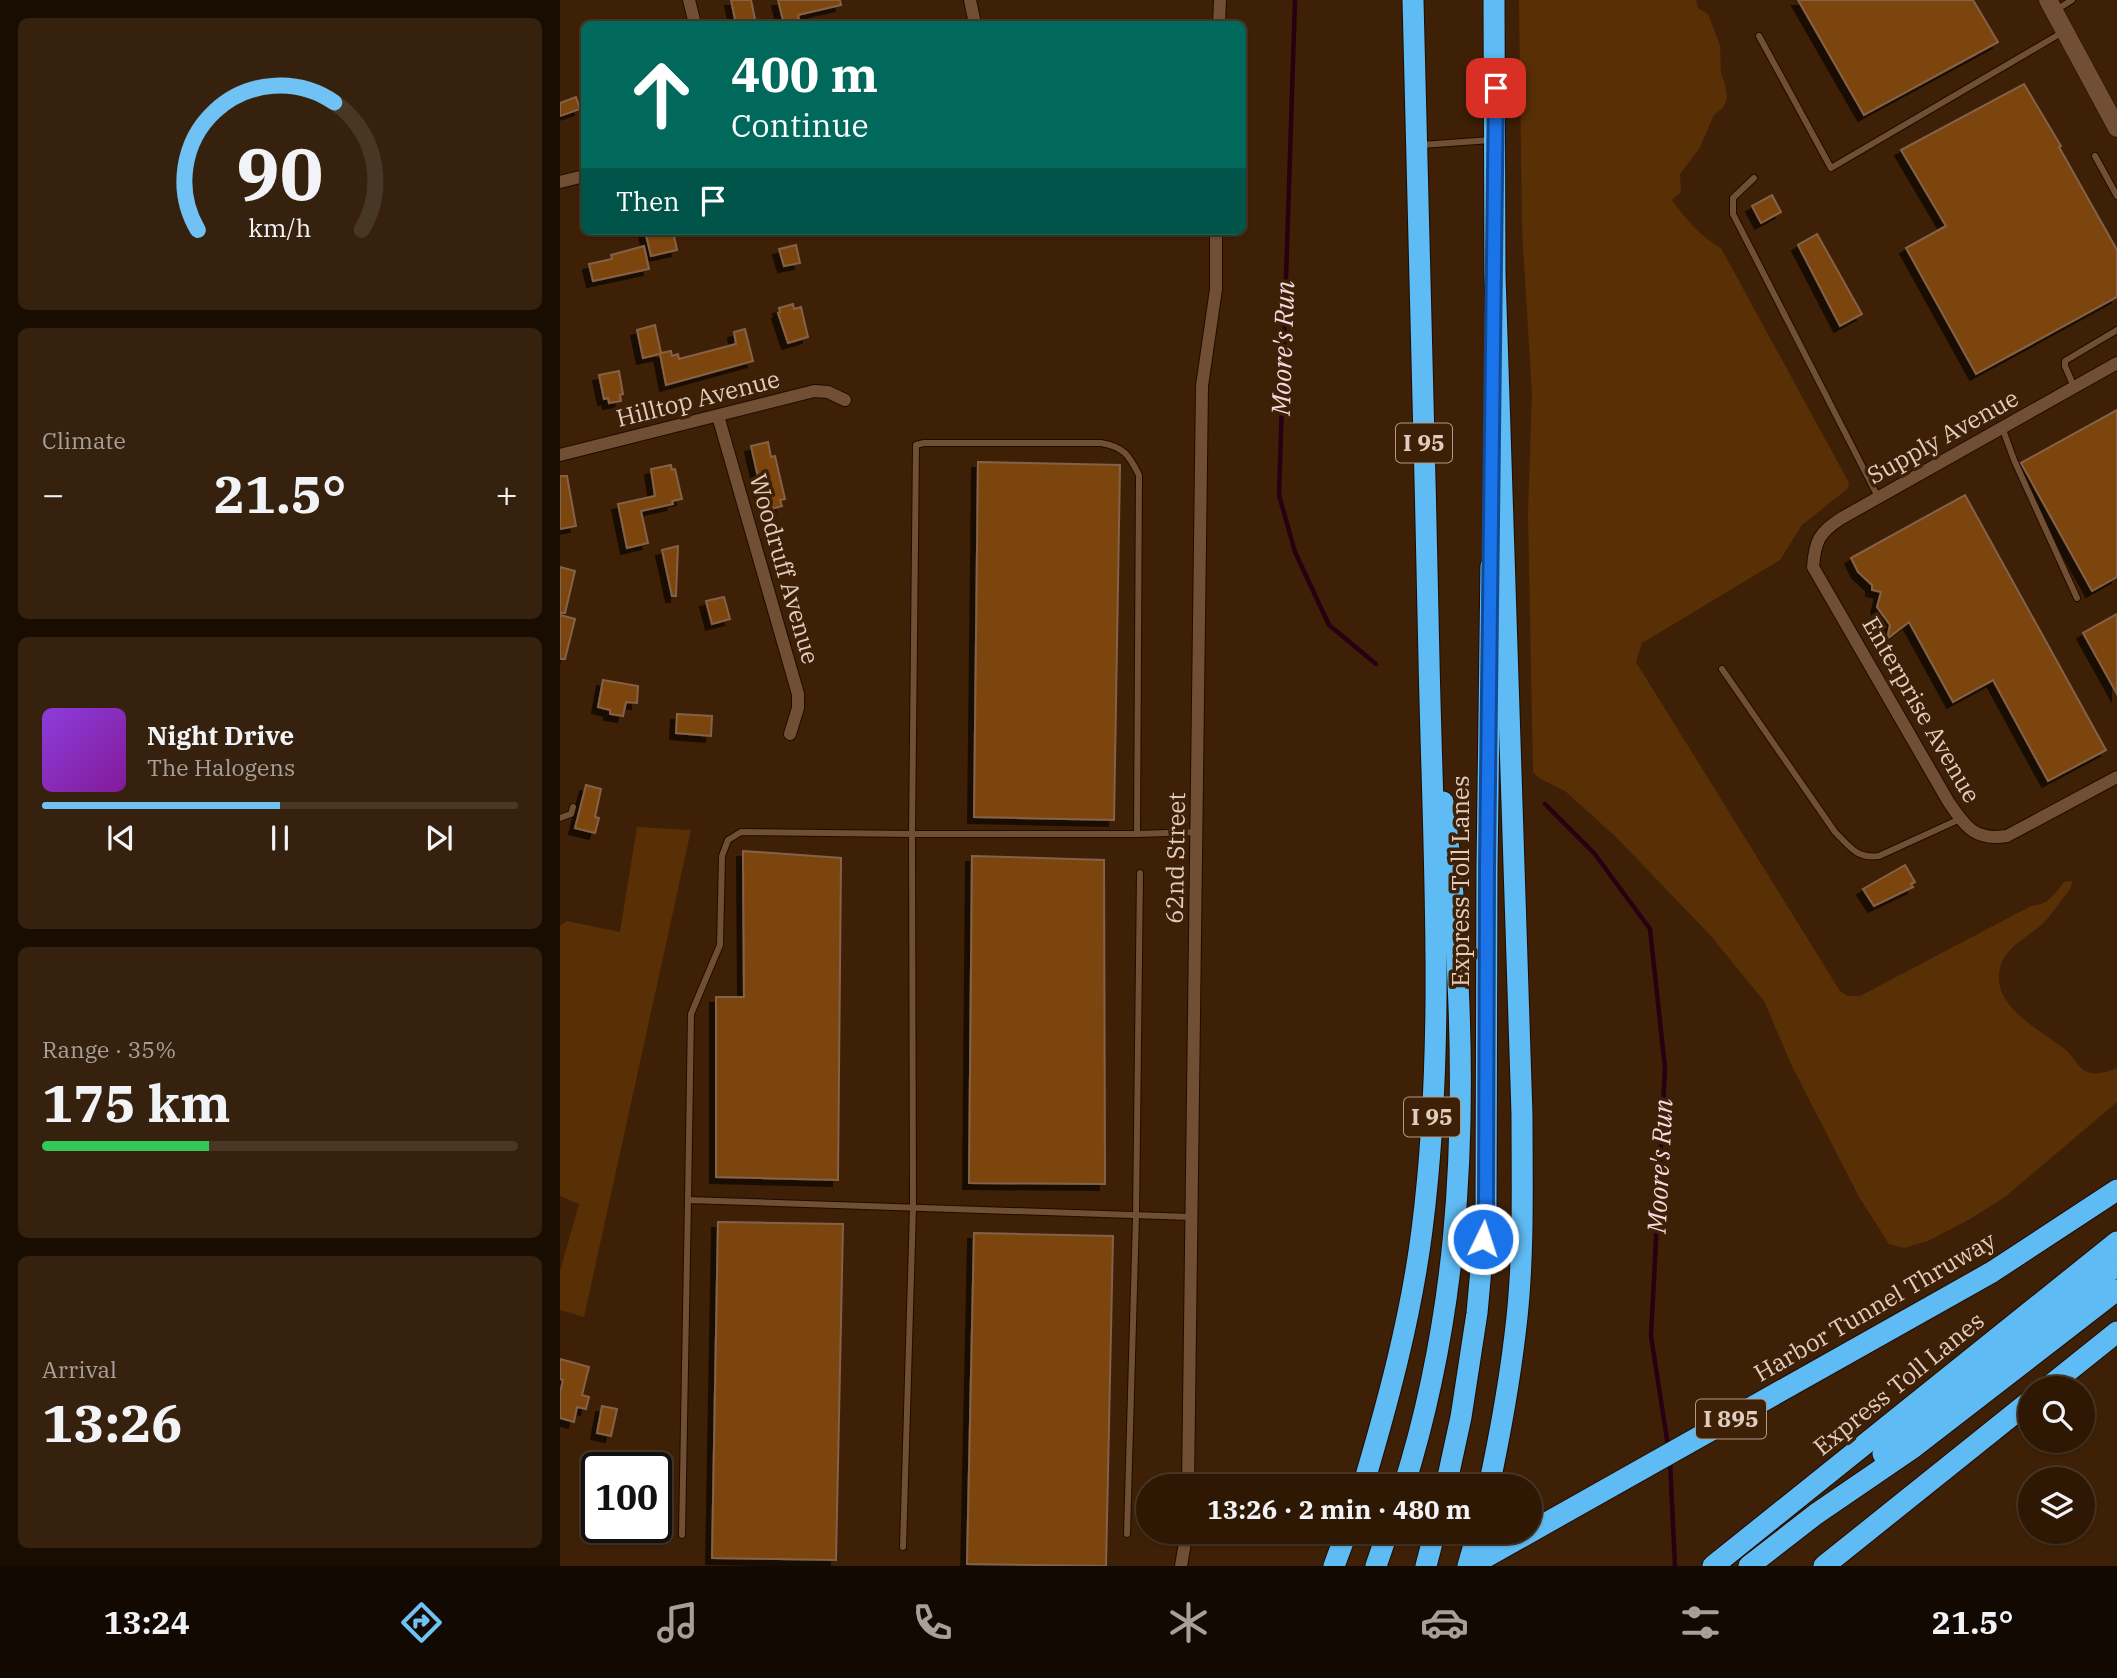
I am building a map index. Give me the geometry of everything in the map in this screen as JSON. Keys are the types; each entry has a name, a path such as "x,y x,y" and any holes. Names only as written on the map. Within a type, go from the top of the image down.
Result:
{"highway":[{"name":"I 95","path":"1367,1474 1387,1406 1412,1292 1425,1206 1435,1061 1431,741 1413,0"},
{"path":"1492,1474 1502,1424 1517,1316 1522,1128 1495,274 1494,0"},
{"name":"Express Toll Lanes","path":"1449,1474 1461,1417 1477,1313 1486,1214 1487,867 1495,274"},
{"name":"Express Toll Lanes","path":"1407,1474 1437,1355 1452,1259 1461,1150 1461,1036 1452,876 1431,741"},
{"name":"Harbor Tunnel Thruway","path":"1469,1566 1992,1272 2117,1190"},
{"name":"Express Toll Lanes","path":"1713,1566 2117,1242"},
{"path":"1816,1514 1904,1436 2117,1265"},
{"path":"1749,1566 1816,1514 1914,1447 2117,1290"},
{"path":"2062,1376 2117,1332"},
{"path":"1824,1566 2018,1411"},
{"path":"1334,1566 1342,1544"},
{"path":"1376,1566 1384,1544"},
{"path":"1426,1566 1432,1544"},
{"path":"1469,1566 1475,1544"}],"main road":[{"path":"2051,6 2117,128"}],"street":[{"path":"689,0 694,21"},
{"path":"970,0 974,21"},
{"path":"1219,21 1220,0"},
{"path":"560,182 581,177"},
{"name":"62nd Street","path":"1188,1474 1202,387 1216,289 1216,235"},
{"name":"Supply Avenue","path":"1813,567 1815,545 1825,529 2117,363"},
{"name":"Hilltop Avenue","path":"560,455 814,391 828,392 845,400"},
{"name":"Woodruff Avenue","path":"718,416 798,694 790,734"},
{"name":"Enterprise Avenue","path":"1813,567 1960,819 1973,832 1998,838 2017,832 2117,777"},
{"path":"1181,1566 1185,1544"}],"lane":[{"path":"2051,6 2072,0"},
{"path":"1759,36 1831,168 2065,32"},
{"path":"1418,145 1496,139"},
{"path":"2095,156 2117,196"},
{"path":"1754,178 1733,198 1733,214 1878,498"},
{"path":"2074,387 2065,366 2066,361 2117,330"},
{"path":"2002,427 2014,460 2077,598"},
{"path":"903,1547 913,1208 912,834 916,445 1101,443 1119,447 1136,468 1139,475 1140,583 1138,834"},
{"path":"1722,669 1835,832 1857,853 1866,858 1879,856 1960,819"},
{"path":"560,818 571,814 573,807"},
{"path":"682,1535 691,1014 720,946 722,856 728,840 741,832 1197,832"},
{"path":"1127,1534 1136,1217 1140,873"},
{"path":"688,1200 1192,1217"}],"shaded area":[{"path":"1519,0 1696,0 1698,8 1708,14 1720,45 1721,74 1727,98 1723,108 1714,115 1699,149 1680,174 1681,192 1672,200 1694,227 1721,248 1849,486 1802,525 1780,560 1642,643 1636,662 1840,991 1848,996 1860,996 2031,906 2046,901 2064,882 2072,881 2071,888 2048,918 2008,953 2000,968 1999,982 2010,1006 2067,1051 2082,1069 2097,1073 2117,1068 2117,1102 2005,1197 1928,1241 1904,1248 1889,1244 1859,1197 1792,1066 1764,1001 1710,935 1617,838 1565,791 1533,772 1528,513 1532,394 1522,230"},
{"path":"637,827 691,830 584,1317 560,1310 560,1271 579,1204 560,1196 560,926 567,921 620,932"}],"building":[{"path":"731,0 751,0 755,21 735,21"},
{"path":"778,0 840,0 841,5 798,15 799,21 783,21"},
{"path":"1798,0 1973,0 1998,42 1864,115"},
{"path":"2024,84 2117,250 2117,297 1976,374 1906,248 1946,226 1901,150"},
{"path":"576,97 580,109 560,116 560,103"},
{"path":"1772,195 1781,212 1761,223 1752,206"},
{"path":"1817,234 1862,314 1840,326 1798,245"},
{"path":"646,235 674,235 677,250 651,256"},
{"path":"796,245 800,263 784,266 779,249"},
{"path":"644,246 649,269 593,281 589,264 612,259 611,255"},
{"path":"793,304 794,309 801,307 808,337 788,343 778,313 779,308"},
{"path":"655,325 661,353 671,351 672,356 678,354 679,359 736,344 734,332 745,329 753,361 666,385 660,354 643,358 637,330"},
{"path":"619,371 623,394 620,395 621,401 609,403 608,398 604,399 599,375"},
{"path":"2117,410 2117,577 2092,591 2021,463"},
{"path":"768,442 771,457 775,456 785,499 780,500 782,506 768,510 764,504 751,446"},
{"path":"978,462 1120,465 1114,820 974,817"},
{"path":"671,465 672,470 675,469 682,499 672,501 673,504 641,511 648,543 627,548 618,504 655,496 651,469"},
{"path":"560,476 567,476 576,526 560,529"},
{"path":"1965,495 2106,750 2048,781 1993,680 1953,702 1909,622 1887,639 1890,625 1877,607 1881,592 1872,590 1872,585 1858,572 1851,558"},
{"path":"678,546 676,596 672,596 662,550"},
{"path":"560,567 575,571 565,613 560,613"},
{"path":"724,597 730,619 712,624 706,601"},
{"path":"2117,614 2117,694 2083,633"},
{"path":"560,615 575,619 565,659 560,659"},
{"path":"603,680 638,686 637,703 626,702 623,716 610,714 610,710 598,707"},
{"path":"677,714 712,716 711,736 676,733"},
{"path":"586,785 601,789 595,817 599,818 595,833 575,828"},
{"path":"743,851 841,858 838,1180 716,1177 716,997 744,997"},
{"path":"972,856 1104,860 1105,1184 969,1183"},
{"path":"1905,865 1915,882 1911,884 1913,887 1874,906 1863,889"},
{"path":"718,1222 843,1224 836,1560 712,1558"},
{"path":"974,1233 1113,1236 1106,1566 967,1564"},
{"path":"560,1359 589,1367 582,1395 589,1397 586,1409 577,1407 574,1422 560,1418 563,1380 560,1379"},
{"path":"602,1406 617,1409 611,1436 597,1433"}],"waterway":[{"name":"Moore's Run","path":"1295,0 1279,495 1295,552 1329,625 1376,664"},
{"name":"Moore's Run","path":"1545,804 1594,853 1650,929 1665,1068 1651,1336 1668,1446"},
{"name":"Moore's Run","path":"1670,1462 1675,1566"}],"route":[{"path":"1483,1239 1486,1214 1496,88"}]}
